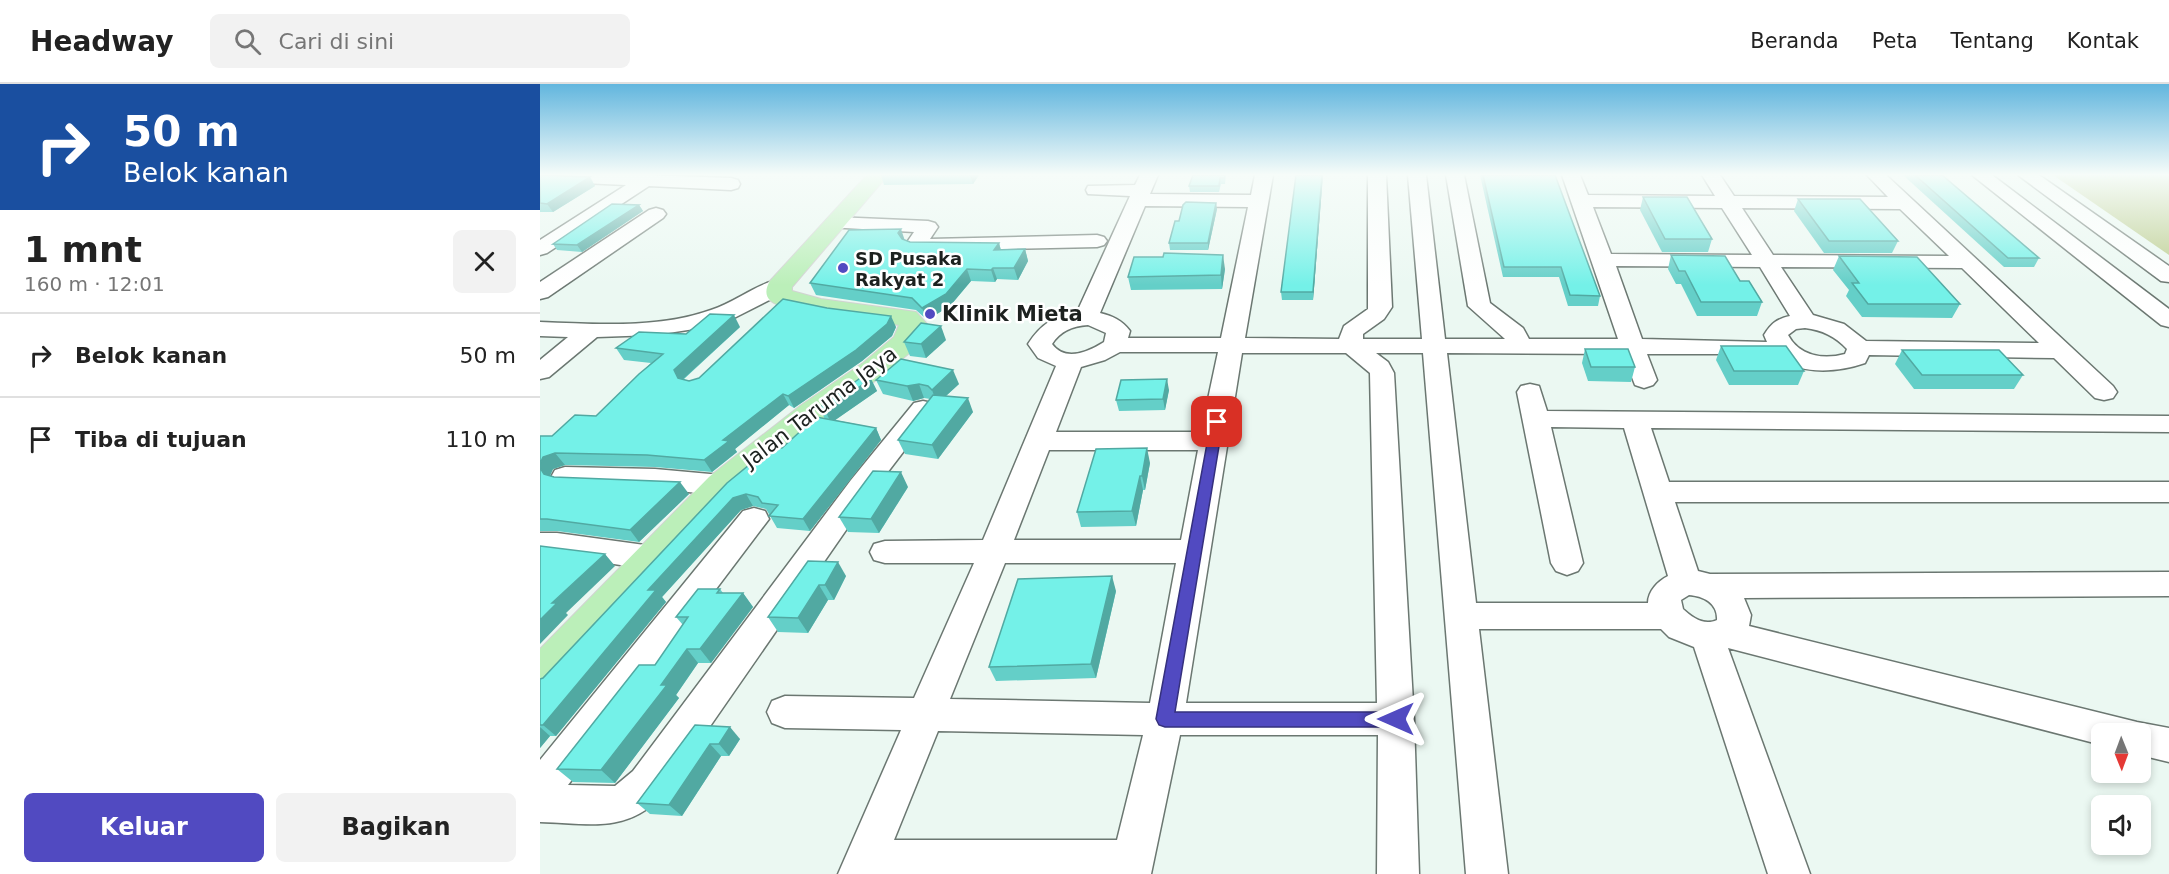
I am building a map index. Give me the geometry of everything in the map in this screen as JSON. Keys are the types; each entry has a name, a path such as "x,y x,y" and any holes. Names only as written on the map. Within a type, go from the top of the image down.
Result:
{"main road":[{"path":"782,293 845,212"},
{"name":"Jalan Taruma Jaya","path":"540,676 721,485 811,412 873,369 904,343 913,329 914,324 908,318 782,293"}],"street":[{"path":"540,249 597,212"},
{"path":"1086,318 1133,212"},
{"path":"1071,361 927,714 861,868 1131,867 1165,719 1233,338 1237,258 1253,212"},
{"path":"1351,338 1381,307 1378,212"},
{"path":"1420,212 1487,874"},
{"path":"1462,212 1479,306 1518,340"},
{"path":"1585,212 1644,380"},
{"path":"1735,212 1805,321"},
{"path":"1915,212 2104,392"},
{"path":"2029,212 2169,320"},
{"path":"2056,212 2169,296"},
{"path":"2079,212 2169,276"},
{"path":"540,292 656,214"},
{"path":"835,223 928,226 915,244 919,245 1097,242"},
{"path":"540,227 571,229"},
{"path":"1112,258 1135,258"},
{"path":"1603,260 1968,262"},
{"path":"761,322 782,293"},
{"path":"540,329 590,331 675,325 718,316 782,293"},
{"path":"1116,338 1112,324 1100,319 1086,318 1069,320 1054,326 1044,335 1040,344 1044,353 1055,359 1071,361 1096,356 1116,338 1780,341 1800,358 1821,364 1842,364 1856,358 1854,342"},
{"path":"1780,341 1780,327 1790,322 1805,321 1821,323 1854,342 2053,344"},
{"path":"540,372 590,331"},
{"path":"1351,338 1382,373 1396,719 1398,874"},
{"path":"1566,563 1533,406 1635,420 2169,424"},
{"path":"540,803 618,805 634,797 647,784 861,487 924,408"},
{"path":"1635,420 1658,492 1688,632 1715,634 2091,726"},
{"path":"1038,441 1213,441"},
{"path":"565,477 655,479 721,485"},
{"path":"1658,492 2169,492"},
{"path":"540,790 754,519"},
{"path":"540,544 557,544 652,558"},
{"path":"885,552 1194,551"},
{"path":"1460,609 1682,596 2169,584"},
{"path":"1682,596 1729,601 1734,610 1735,619 1731,627 1715,634"},
{"path":"1715,634 1789,874"},
{"path":"785,712 1165,719 1396,719"},
{"path":"2151,741 2169,745"}],"green space":[{"path":"2106,212 2169,212 2169,255"}],"building":[{"path":"600,212 628,212 577,245 553,244"},
{"path":"1181,212 1214,212 1208,243 1169,243 1175,221 1179,221"},
{"path":"1291,212 1319,212 1313,292 1281,292"},
{"path":"1491,212 1569,212 1600,296 1570,295 1561,267 1504,267"},
{"path":"1651,212 1696,212 1712,239 1665,239"},
{"path":"1807,212 1872,212 1898,241 1829,241"},
{"path":"1956,212 1985,212 2039,258 2008,258"},
{"path":"901,229 898,233 902,239 910,242 999,243 994,250 1025,249 1014,268 967,269 946,294 922,308 912,298 810,283 849,230"},
{"path":"1164,253 1223,255 1221,275 1128,277 1134,257 1163,257"},
{"path":"1671,255 1725,256 1740,281 1749,281 1762,302 1701,302 1685,271 1679,271"},
{"path":"1839,256 1917,257 1960,304 1868,304 1852,283 1859,283"},
{"path":"783,299 827,308 891,316 887,324 856,350 788,396 783,394 723,440 729,441 704,460 647,455 555,453 543,457 540,464 540,436 552,436 575,415 596,416 663,354 616,348 639,332 686,334 710,314 734,315 674,370 678,378 689,381 699,378"},
{"path":"921,323 941,326 921,344 904,342"},
{"path":"1721,346 1786,346 1804,371 1734,371"},
{"path":"1585,349 1628,349 1635,367 1591,367"},
{"path":"1902,350 1999,350 2023,375 1922,375"},
{"path":"901,359 953,370 932,390 928,386 919,384 907,386 876,380"},
{"path":"863,376 871,379 825,410 819,408"},
{"path":"1167,379 1163,399 1116,400 1121,380"},
{"path":"933,395 968,398 932,445 898,440"},
{"path":"816,417 876,428 803,519 769,516 778,505 762,503 758,497 746,494 733,498 648,590 656,590 543,725 540,725 540,679 727,483 771,447 782,448"},
{"path":"1147,448 1132,511 1077,512 1096,449"},
{"path":"540,468 544,474 554,477 680,482 630,530 540,519"},
{"path":"873,471 901,472 871,519 839,517"},
{"path":"540,546 605,554 552,603 557,603 540,620"},
{"path":"808,561 838,562 825,585 819,585 798,618 768,617"},
{"path":"1112,576 1091,664 989,667 1018,579"},
{"path":"698,589 720,589 717,593 743,593 700,649 687,649 661,685 667,685 601,770 557,769 639,665 655,665 688,617 676,617"},
{"path":"695,725 730,727 719,744 710,744 669,805 637,803"}],"place":[{"name":"SD Pusaka Rakyat 2","path":"843,268"},
{"name":"Klinik Mieta","path":"930,314"}],"route":[{"path":"1217,422 1165,719 1396,719"}]}
